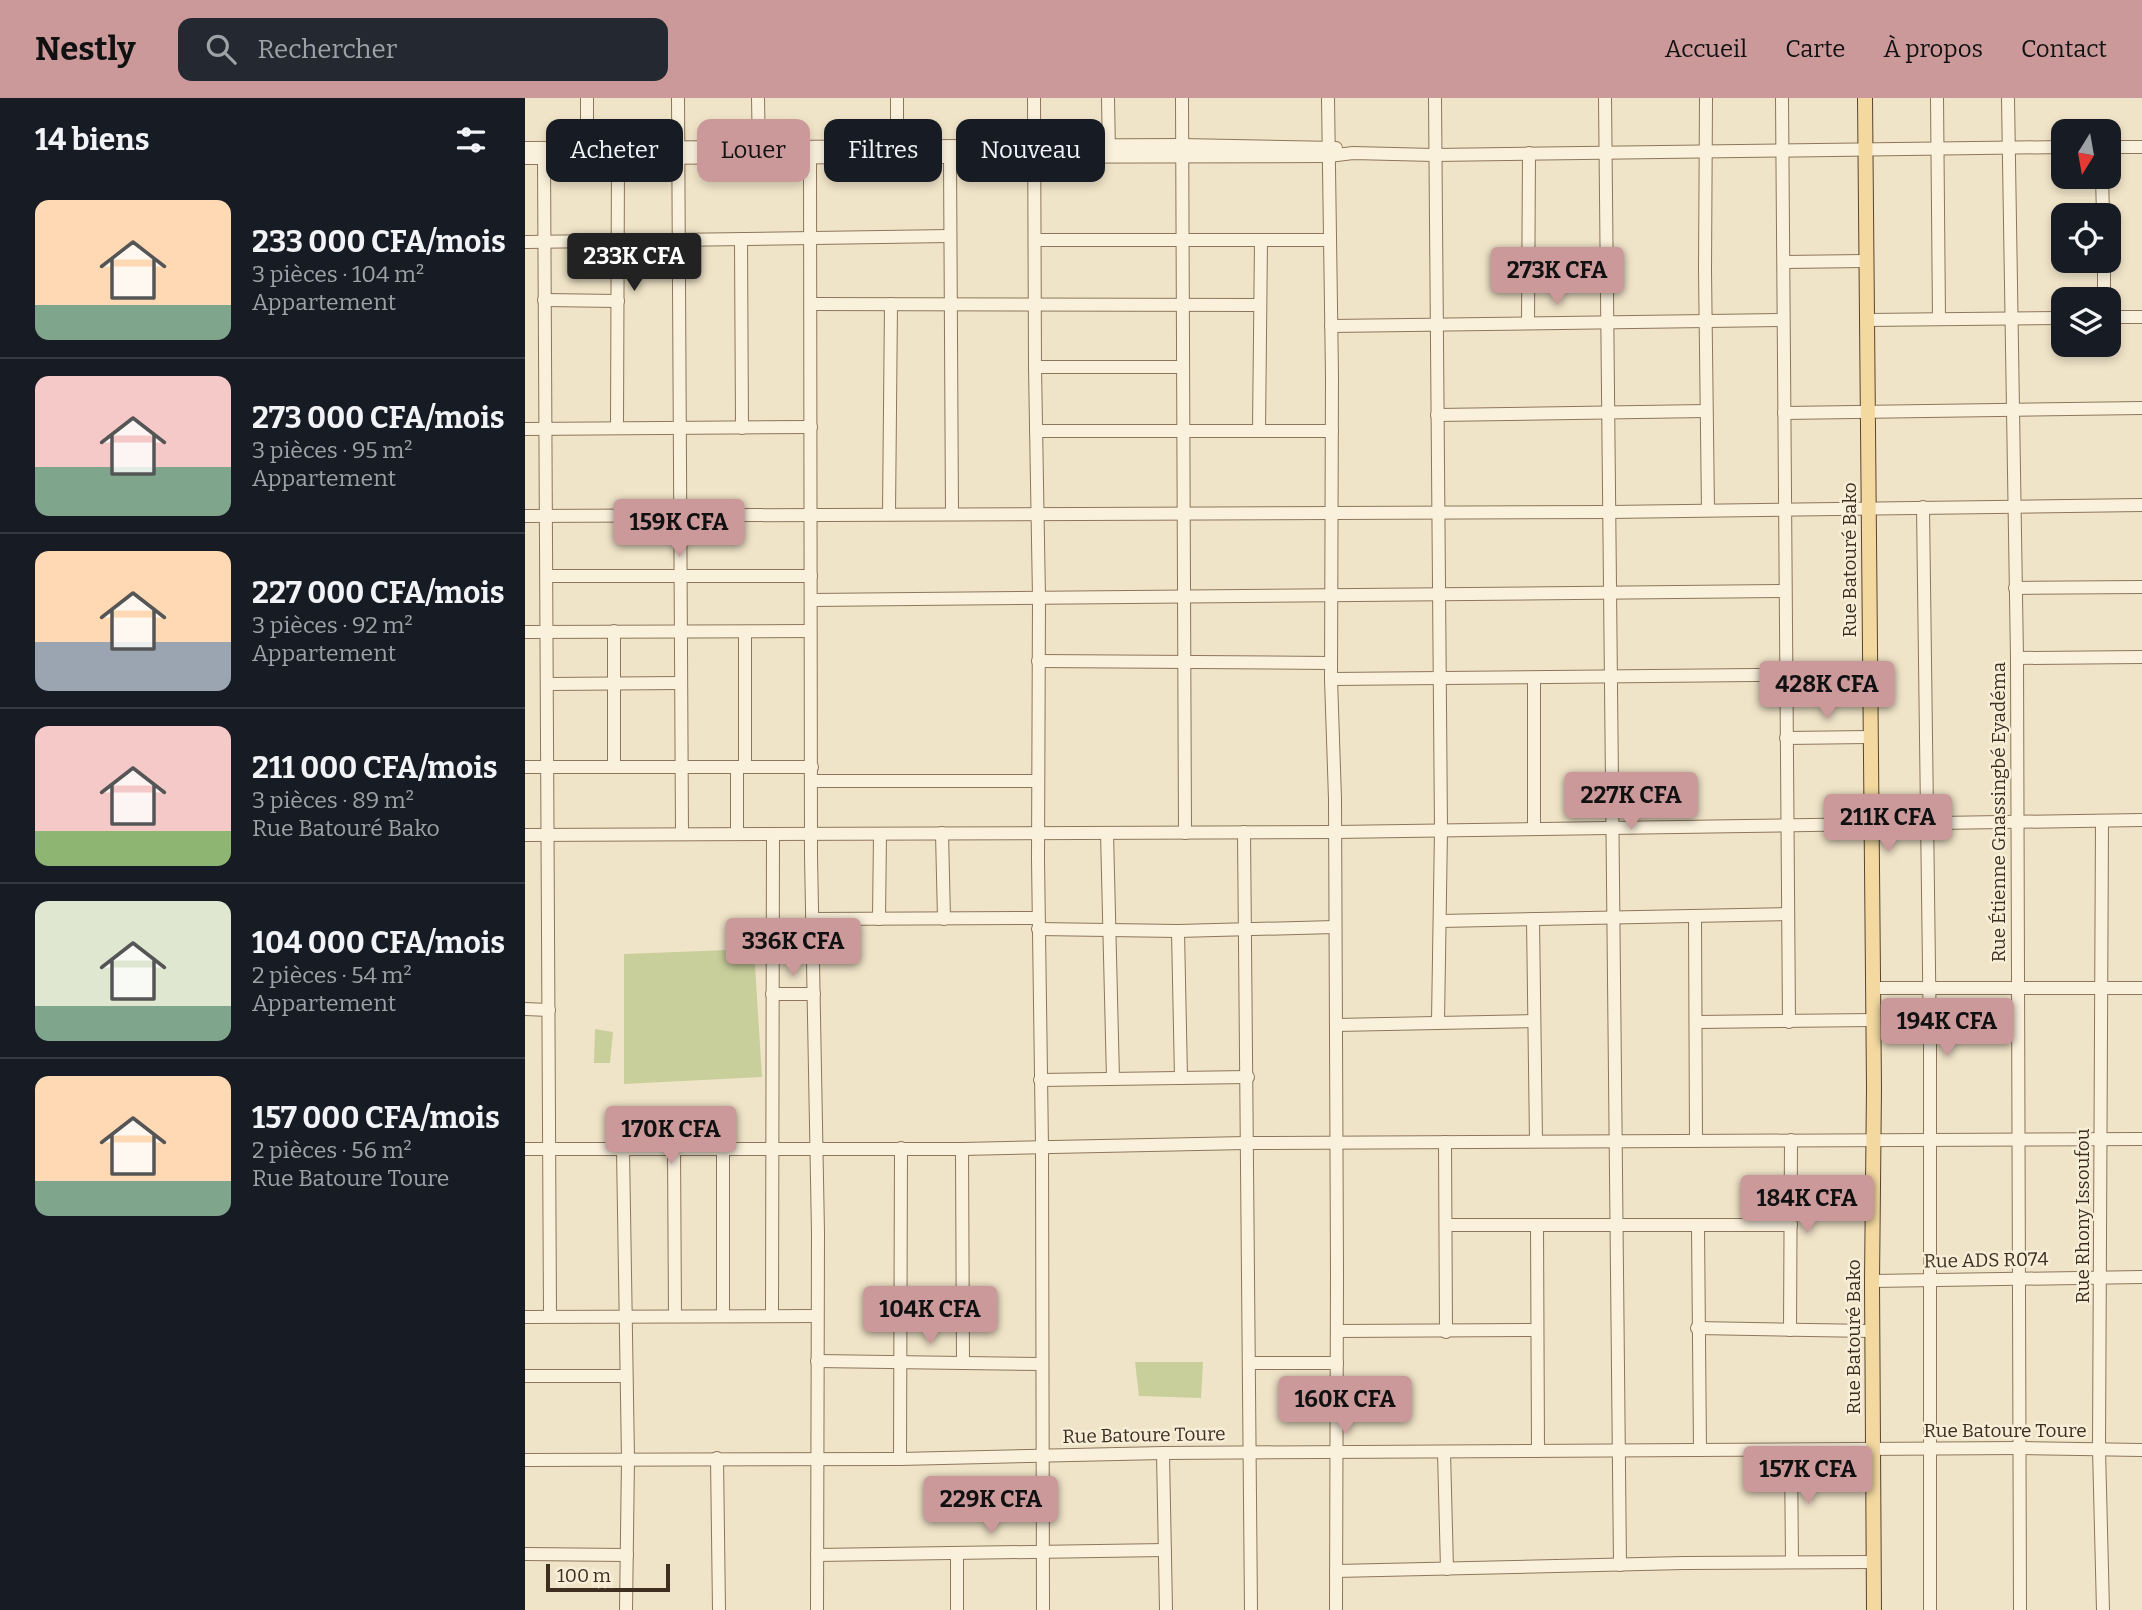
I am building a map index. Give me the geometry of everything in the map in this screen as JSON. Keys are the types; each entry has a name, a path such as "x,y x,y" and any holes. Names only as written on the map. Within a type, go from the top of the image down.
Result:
{"main road":[{"name":"Rue Batouré Bako","path":"1864,98 1874,1139 1874,1610"}],"street":[{"path":"587,98 587,119"},
{"path":"678,98 678,119"},
{"path":"758,98 758,119"},
{"path":"897,98 897,119"},
{"path":"1034,98 1034,119"},
{"path":"1108,98 1109,151"},
{"path":"1182,98 1185,833"},
{"path":"1328,98 1332,431 1331,680 1335,832 1336,1610"},
{"path":"1435,98 1441,830 1438,1022"},
{"path":"1605,98 1621,1566"},
{"path":"1706,98 1708,510"},
{"path":"1782,98 1789,1022"},
{"path":"1937,98 1939,319"},
{"name":"Rue Étienne Gnassingbé Eyadéma","path":"2008,98 2017,657 2020,1610"},
{"path":"1105,151 1329,151 1434,155 2051,147"},
{"path":"2121,147 2142,147"},
{"path":"525,148 546,150"},
{"path":"1528,323 1529,153"},
{"path":"942,156 956,157"},
{"path":"810,158 824,157"},
{"path":"950,157 952,514"},
{"path":"525,158 544,158 550,1317"},
{"path":"617,428 618,182"},
{"path":"679,182 682,834"},
{"path":"810,182 810,631 816,1150 817,1610"},
{"path":"1034,182 1044,1610"},
{"path":"525,242 950,236"},
{"path":"741,239 742,428"},
{"path":"1035,240 1329,240"},
{"path":"1259,431 1261,240"},
{"path":"1784,261 1865,261"},
{"path":"544,300 618,301"},
{"path":"811,304 1260,305"},
{"path":"889,514 891,304"},
{"path":"2121,317 2142,317"},
{"path":"1865,320 2051,318"},
{"path":"1331,326 1783,320"},
{"path":"1035,367 1183,367"},
{"path":"1784,412 2142,408"},
{"path":"1437,415 1706,411"},
{"path":"525,429 811,427"},
{"path":"1036,431 1332,431"},
{"path":"525,516 1609,512 2142,505"},
{"path":"1923,507 1931,1280 1930,1610"},
{"path":"547,576 811,576"},
{"path":"2015,588 2142,587"},
{"path":"811,600 1785,592"},
{"path":"614,631 614,767"},
{"path":"525,632 810,631"},
{"path":"737,834 745,632"},
{"path":"2017,657 2142,656"},
{"path":"1038,661 1331,663"},
{"path":"1331,680 1869,674"},
{"path":"1534,678 1534,829"},
{"path":"548,684 681,683"},
{"path":"1786,738 1870,737"},
{"path":"525,768 812,767"},
{"path":"812,781 1038,780"},
{"path":"525,835 1335,832 2142,820"},
{"name":"Rue Rhony Issoufou","path":"2102,821 2099,1449 2103,1610"},
{"path":"1244,832 1251,1610"},
{"path":"942,833 944,919"},
{"path":"1107,833 1113,1079"},
{"path":"772,1316 773,834"},
{"path":"879,919 880,834"},
{"path":"1440,921 1788,914"},
{"path":"1695,917 1696,1141"},
{"path":"813,919 944,919 1178,931 1335,927"},
{"path":"1533,919 1536,1141"},
{"path":"1178,931 1181,1078"},
{"path":"1873,988 2142,988"},
{"path":"772,994 814,994"},
{"path":"525,1009 549,1010"},
{"path":"1697,1022 1873,1020"},
{"path":"1336,1025 1534,1021"},
{"path":"1040,1080 1248,1077"},
{"path":"525,1149 816,1150 1335,1142 2142,1139"},
{"path":"1790,1330 1791,1140"},
{"path":"1445,1142 1446,1332"},
{"path":"900,1459 901,1148"},
{"path":"623,1149 628,1459 626,1610"},
{"path":"674,1149 675,1316"},
{"path":"723,1149 723,1316"},
{"path":"961,1149 963,1363"},
{"path":"1447,1226 1791,1225"},
{"path":"1537,1226 1538,1451"},
{"path":"1698,1226 1700,1450"},
{"name":"Rue ADS R074","path":"1872,1281 2142,1277"},
{"path":"525,1317 817,1316"},
{"path":"1697,1328 1872,1331"},
{"path":"1337,1331 1537,1331"},
{"path":"817,1361 1042,1364"},
{"path":"1249,1363 1337,1363"},
{"path":"525,1376 626,1376"},
{"name":"Rue Batoure Toure","path":"525,1460 900,1459 1163,1453 2019,1448 2142,1450"},
{"path":"1791,1450 1792,1562"},
{"path":"1444,1452 1447,1569"},
{"path":"1163,1453 1166,1610"},
{"path":"717,1458 719,1610"},
{"path":"817,1555 1165,1550"},
{"path":"957,1553 957,1610"},
{"path":"525,1554 627,1555"},
{"path":"1336,1571 1874,1562"}],"green space":[{"path":"754,949 762,1077 624,1084 624,954"},
{"path":"595,1029 613,1032 610,1063 594,1063"},
{"path":"1135,1362 1203,1362 1201,1398 1139,1396"}]}
